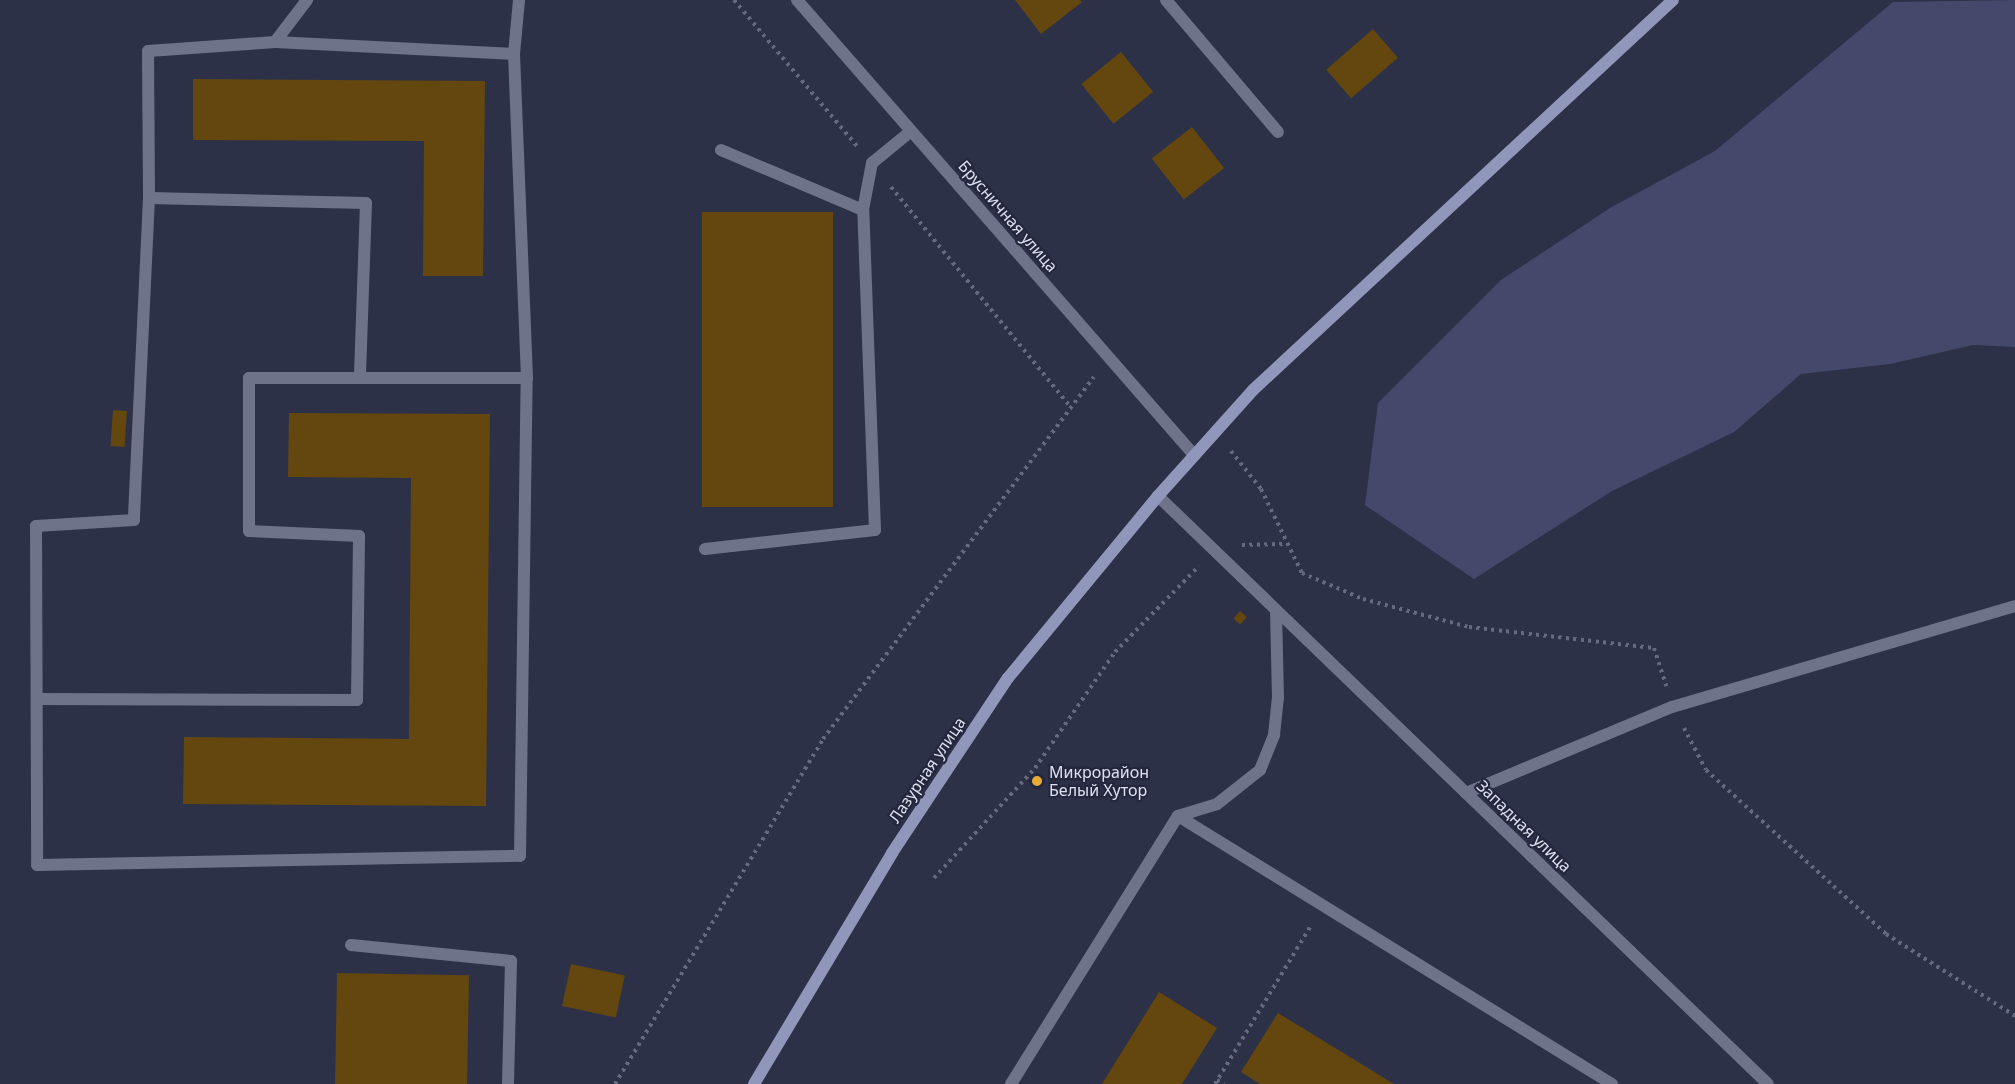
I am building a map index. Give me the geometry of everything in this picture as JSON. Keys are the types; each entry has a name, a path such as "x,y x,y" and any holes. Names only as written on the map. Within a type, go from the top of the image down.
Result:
{"street":[{"path":"275,42 307,0"},
{"path":"514,54 275,42 148,51 150,198 134,520 36,526 37,865 520,856 527,378 514,54 519,0"},
{"name":"Брусничная улица","path":"796,0 1194,455"},
{"path":"1166,0 1278,132"},
{"name":"Лазурная улица","path":"754,1084 892,853 1008,678 1158,496 1252,390 1673,0"},
{"path":"705,549 875,531 863,210 872,163 911,131"},
{"path":"722,150 863,210"},
{"path":"150,198 366,203 360,377"},
{"path":"37,699 357,700 359,536 249,531 249,378 527,378"},
{"name":"Западная улица","path":"1158,496 1276,613 1768,1084"},
{"path":"1466,793 1672,707 2015,606"},
{"path":"1011,1084 1178,816 1217,804 1260,770 1274,735 1278,698 1276,613"},
{"path":"1178,816 1612,1084"},
{"path":"351,945 511,961 507,1084"}],"path":[{"path":"734,0 872,163 1071,408"},
{"path":"615,1084 823,739 1108,357"},
{"path":"934,878 1035,768 1115,652 1214,551 1252,543 1286,543"},
{"path":"1224,1084 1216,1082 1323,905"}],"shaded area":[{"path":"2015,0 2015,347 1973,345 1890,364 1801,374 1734,432 1612,491 1474,579 1365,505 1378,403 1501,280 1610,208 1715,151 1893,2"}],"building":[{"path":"1015,0 1080,0 1082,2 1041,34"},
{"path":"1373,29 1398,58 1351,98 1326,70"},
{"path":"1121,52 1153,92 1113,124 1081,84"},
{"path":"193,79 485,81 483,276 423,276 424,141 193,140"},
{"path":"1192,127 1224,168 1184,199 1152,158"},
{"path":"702,212 833,212 833,507 702,507"},
{"path":"113,410 127,411 124,447 110,446"},
{"path":"289,413 490,414 486,806 183,804 184,737 409,739 411,478 288,477"},
{"path":"1240,611 1247,617 1240,624 1233,619"},
{"path":"571,964 625,975 616,1017 562,1006"},
{"path":"337,973 469,975 467,1084 335,1084"},
{"path":"1159,992 1217,1028 1182,1084 1102,1084"},
{"path":"1278,1013 1394,1084 1260,1084 1241,1072"}],"place":[{"name":"Микрорайон Белый Хутор","path":"1037,781"}]}
